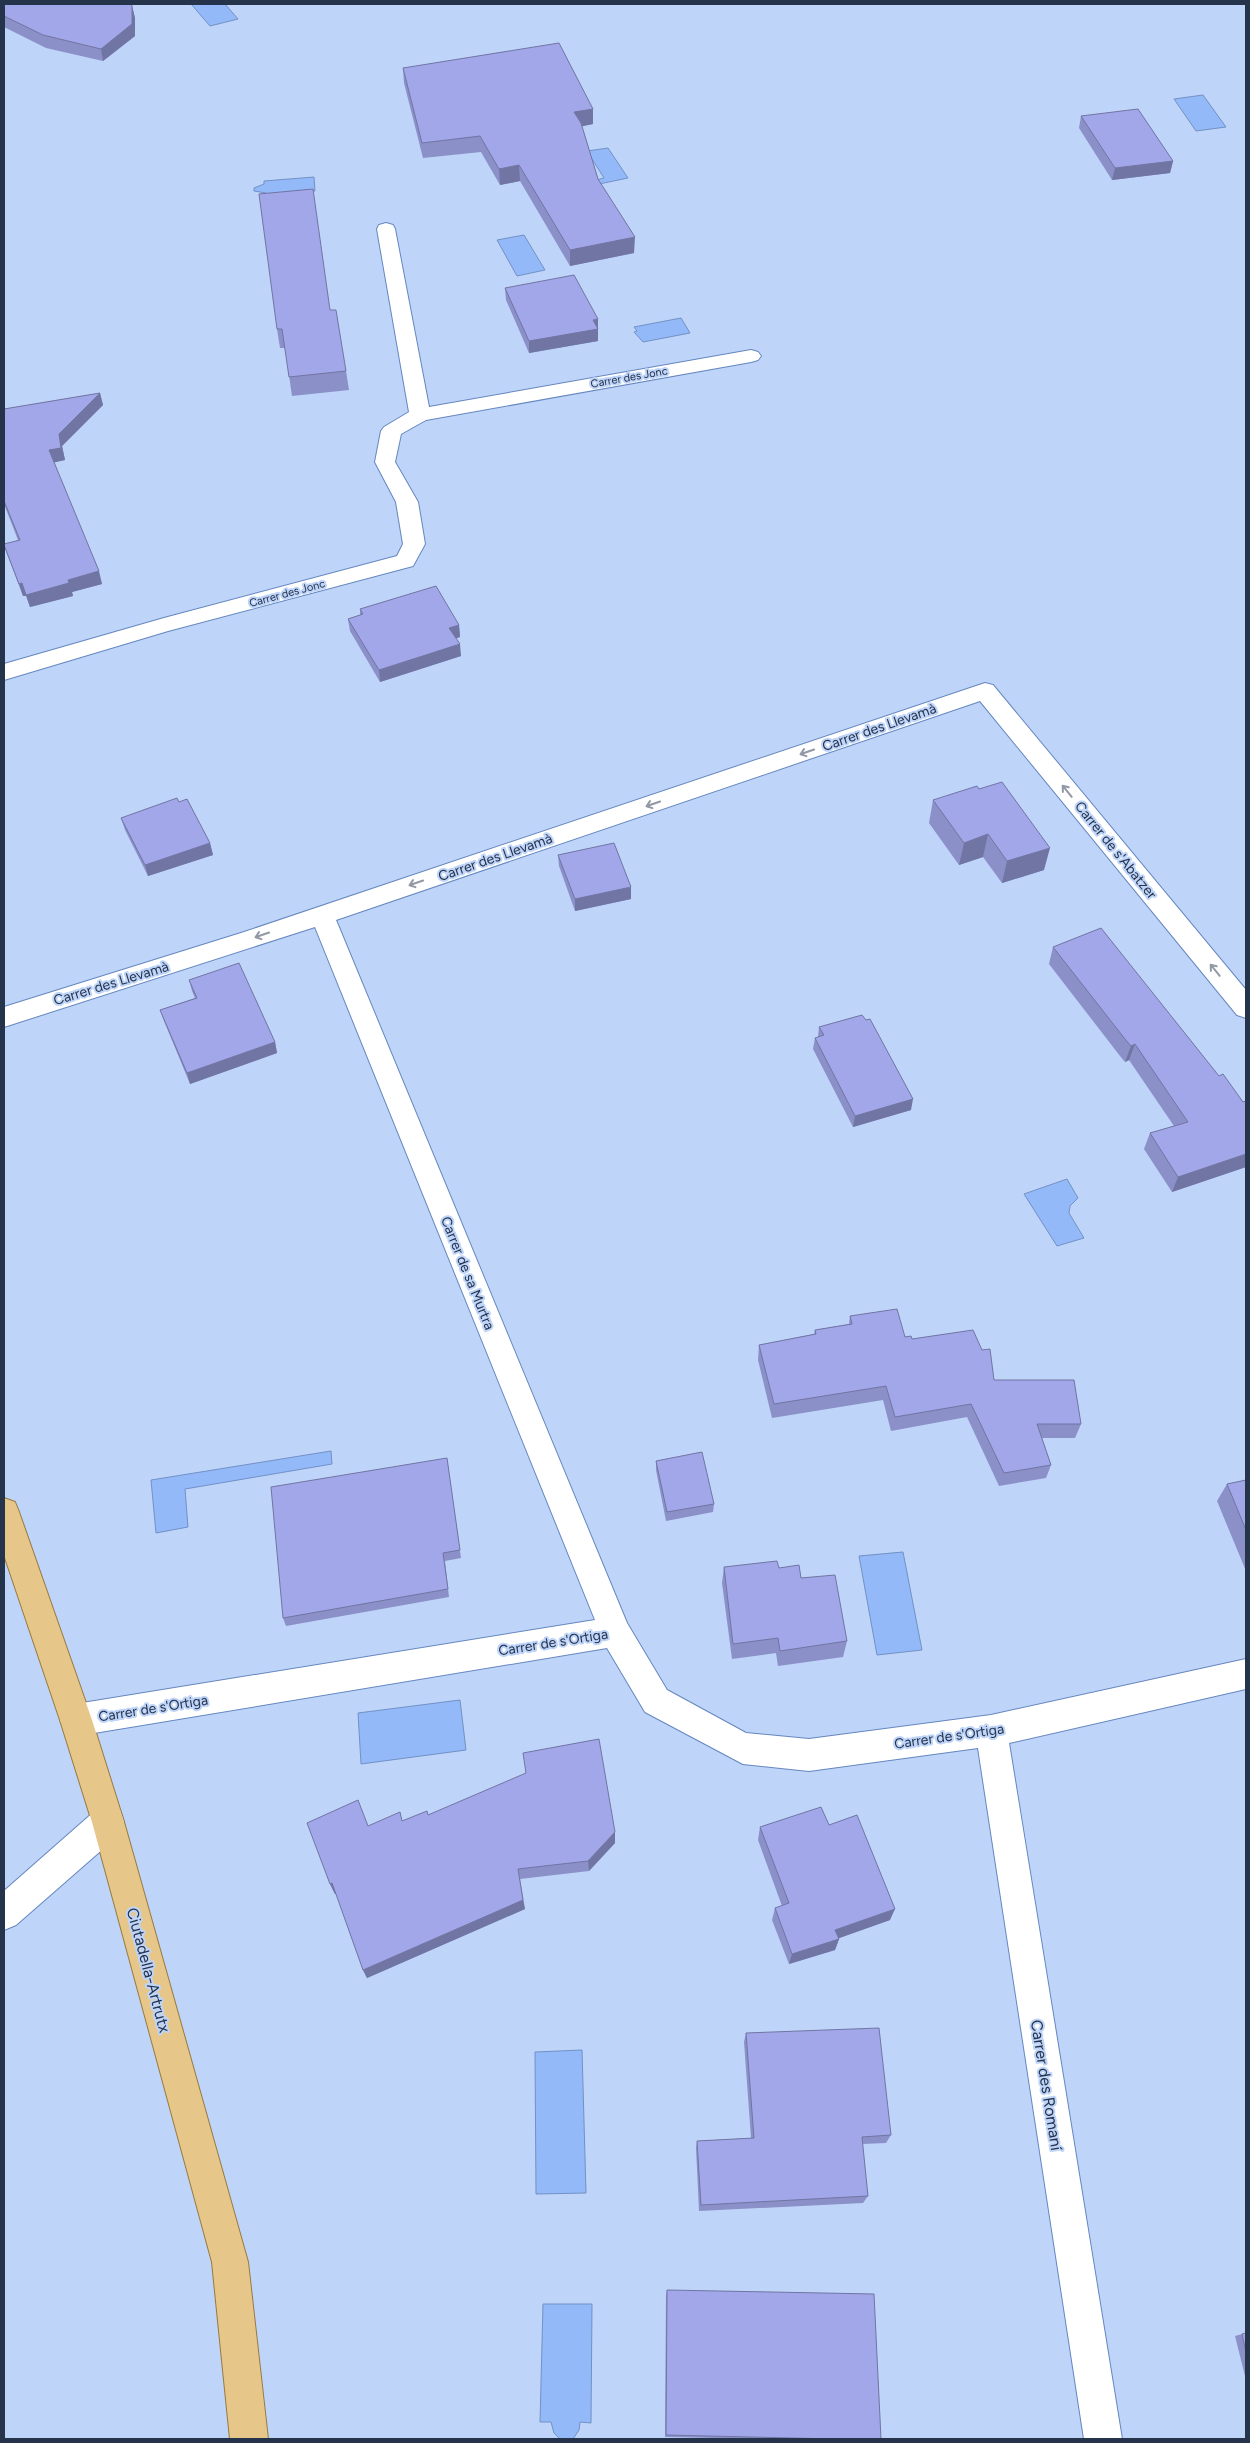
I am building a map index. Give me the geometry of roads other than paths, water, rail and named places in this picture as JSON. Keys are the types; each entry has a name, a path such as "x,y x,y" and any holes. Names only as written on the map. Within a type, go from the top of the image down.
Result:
{"main road":[{"name":"Ciutadella-Artrutx","path":"4,1512 76,1720 108,1822 230,2262 249,2439"}],"street":[{"path":"386,229 420,415"},
{"name":"Carrer des Jonc","path":"4,672 164,625 405,561 414,544 407,502 385,462 391,431 420,415 751,356"},
{"name":"Carrer des Llevamà","path":"4,1016 322,915 986,691"},
{"name":"Carrer de s'Abatzer","path":"986,691 1246,1008"},
{"name":"Carrer de sa Murtra","path":"322,915 615,1632"},
{"name":"Carrer de s'Ortiga","path":"76,1720 615,1632 656,1701 743,1748 809,1755 991,1731 1246,1674"},
{"name":"Carrer des Romaní","path":"991,1731 1103,2439"},
{"path":"4,1913 108,1822"}],"water":[{"path":"191,4 225,4 238,19 210,26"},
{"path":"1203,95 1226,127 1196,131 1174,99"},
{"path":"608,148 628,178 599,184 596,180 604,178 587,151"},
{"path":"314,177 315,191 266,196 266,193 254,191 254,188 264,184 264,181"},
{"path":"524,235 545,270 517,276 497,240"},
{"path":"681,318 690,333 643,342 634,332 637,331 634,327"},
{"path":"1067,1179 1078,1198 1070,1206 1069,1213 1084,1238 1057,1246 1024,1194"},
{"path":"331,1451 332,1464 185,1489 188,1527 156,1533 151,1480"},
{"path":"903,1552 922,1650 877,1655 859,1556"},
{"path":"460,1700 466,1750 361,1764 358,1713"},
{"path":"582,2050 586,2193 536,2194 535,2052"},
{"path":"543,2304 592,2304 591,2423 580,2422 579,2430 573,2439 560,2439 554,2433 551,2422 540,2422"}]}
